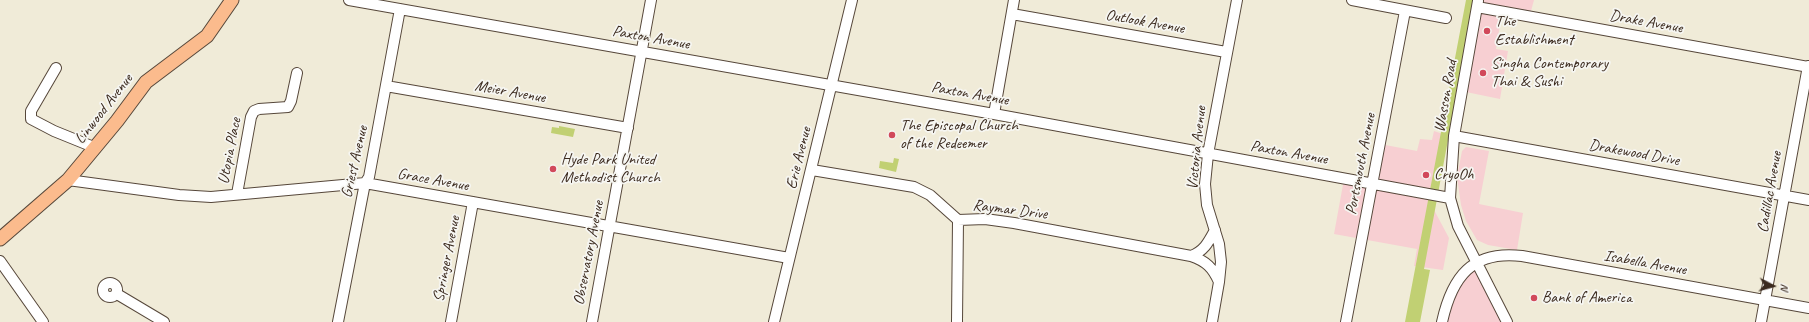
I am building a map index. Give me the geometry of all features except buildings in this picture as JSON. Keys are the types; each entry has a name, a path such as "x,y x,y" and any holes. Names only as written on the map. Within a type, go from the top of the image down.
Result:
{"main road":[{"name":"Linwood Avenue","path":"0,239 68,180 96,148 146,82 207,36 232,0"}],"street":[{"name":"Paxton Avenue","path":"349,0 994,114 1450,198"},
{"name":"Observatory Avenue","path":"592,322 651,0"},
{"name":"Erie Avenue","path":"774,322 852,0"},
{"path":"994,114 1014,0"},
{"name":"Victoria Avenue","path":"1212,322 1221,262 1219,244 1208,205 1205,184 1208,154 1237,0"},
{"path":"1352,0 1446,18"},
{"name":"Drake Avenue","path":"1477,3 1808,67"},
{"name":"Wasson Road","path":"1450,198 1454,136 1477,3"},
{"name":"Griest Avenue","path":"338,322 365,183 369,177 400,9"},
{"name":"Portsmouth Avenue","path":"1346,322 1406,11"},
{"name":"Outlook Avenue","path":"1012,14 1226,52"},
{"name":"Cadillac Avenue","path":"1761,322 1808,67"},
{"path":"56,68 31,111 31,119 54,131 96,148"},
{"name":"Utopia Place","path":"237,194 251,117 254,111 259,109 288,107 291,101 297,73"},
{"name":"Meier Avenue","path":"386,86 628,128"},
{"name":"Drakewood Drive","path":"1454,136 1809,200"},
{"name":"Raymar Drive","path":"812,170 914,187 930,195 958,220 985,219 1014,223 1191,256 1201,259 1209,265 1214,270 1219,282"},
{"name":"Grace Avenue","path":"68,180 190,196 211,197 365,183 789,258"},
{"path":"1450,198 1458,226 1507,322"},
{"name":"Springer Avenue","path":"451,322 473,202"},
{"path":"957,322 958,220"},
{"path":"1191,256 1200,253 1207,246 1215,230"},
{"name":"Isabella Avenue","path":"1477,262 1494,255 1522,256 1809,308"},
{"path":"0,261 43,322"},
{"path":"1442,322 1446,304 1452,288 1458,278 1477,262"},
{"path":"117,294 164,322"}],"shaded area":[{"path":"1483,0 1534,0 1531,11 1503,7 1496,49 1508,51 1500,99 1466,92"},
{"path":"1434,131 1446,135 1433,208 1449,238 1443,270 1414,266 1417,249 1334,234 1344,179 1373,184 1380,144 1417,151 1420,139 1432,140"},
{"path":"1466,147 1489,151 1479,204 1523,213 1517,250 1488,245 1477,240 1466,221 1461,205 1457,177 1462,151"},
{"path":"1477,262 1507,322 1442,322 1446,304"}],"green space":[{"path":"1466,0 1474,0 1424,269 1430,270 1420,322 1405,322"},
{"path":"559,126 575,129 573,137 551,133 552,127 559,128"},
{"path":"894,158 899,159 896,172 879,168 880,161 893,163"}],"place":[{"name":"The Establishment","path":"1487,31"},
{"name":"Singha Contemporary Thai & Sushi","path":"1483,73"},
{"name":"The Episcopal Church of the Redeemer","path":"892,135"},
{"name":"Hyde Park United Methodist Church","path":"553,169"},
{"name":"CryoOh","path":"1426,175"},
{"name":"Bank of America","path":"1534,298"}]}
